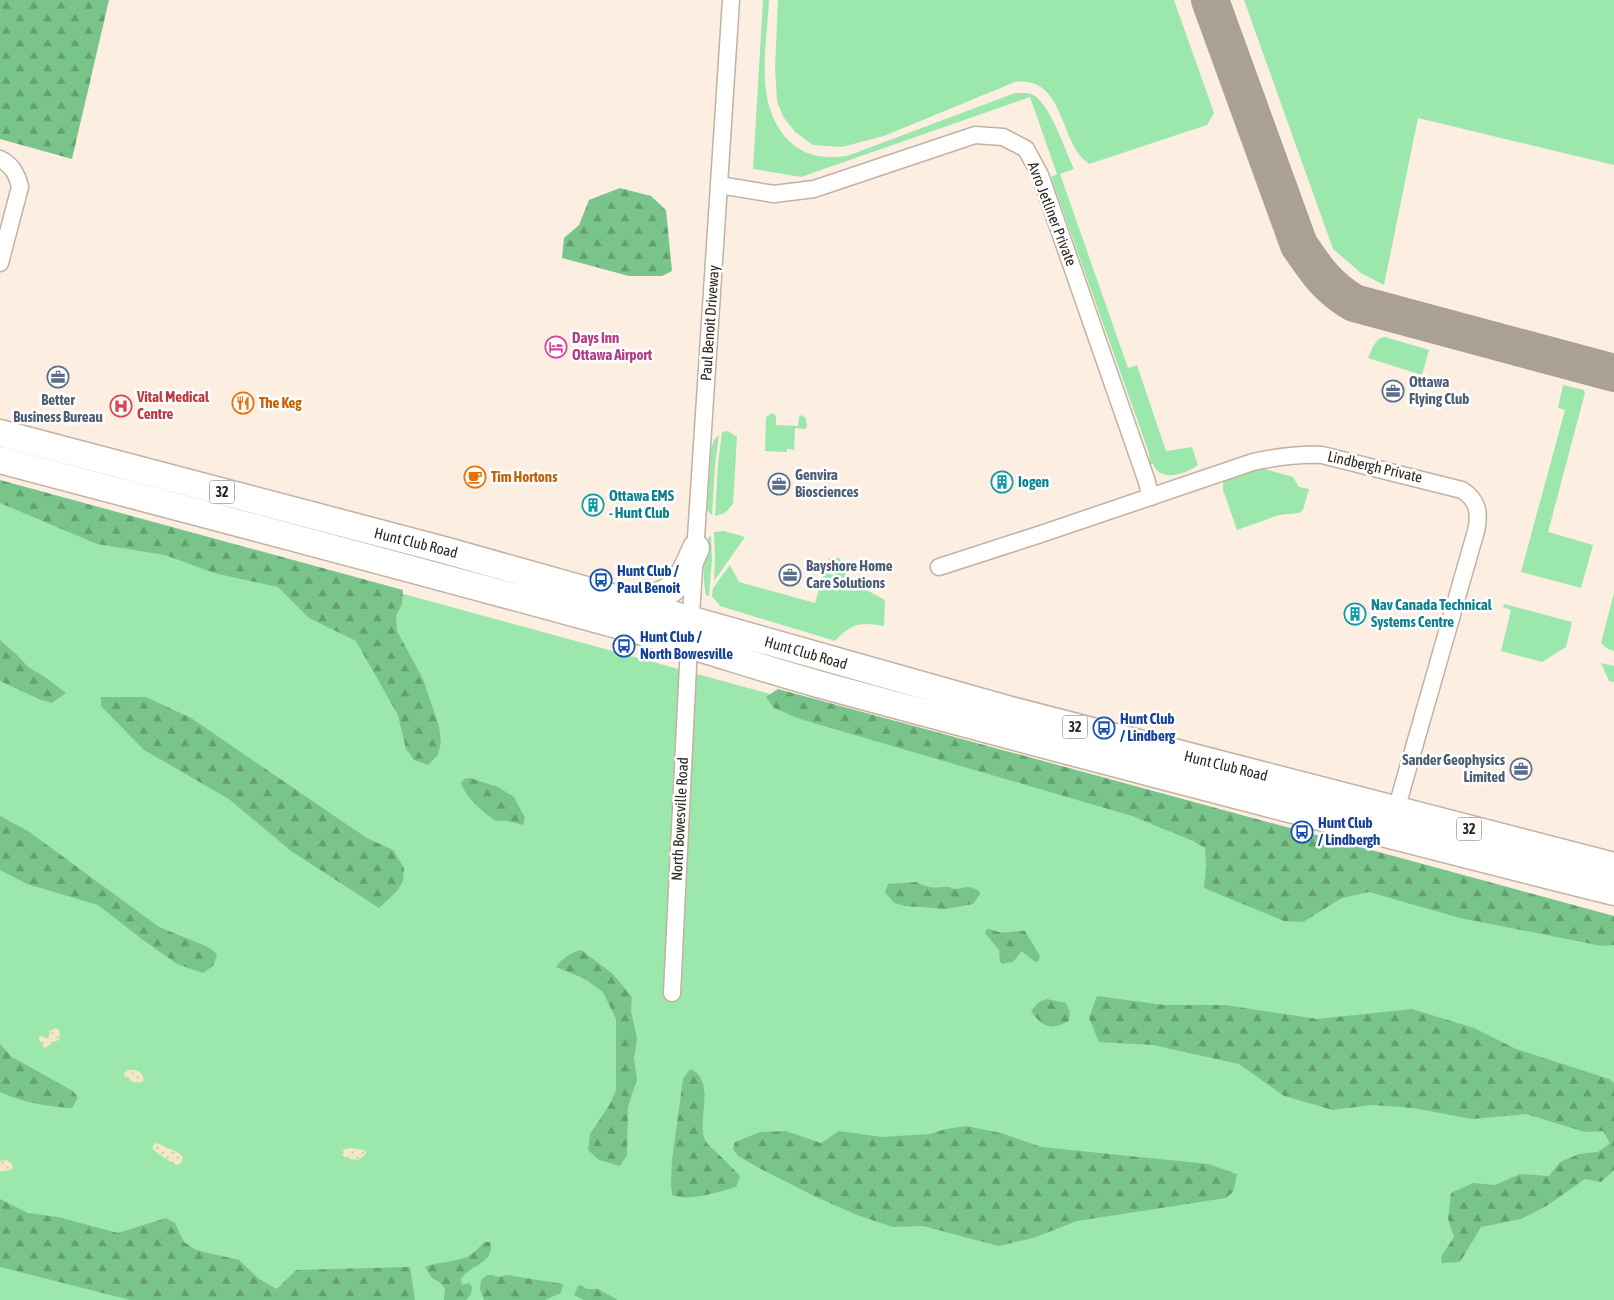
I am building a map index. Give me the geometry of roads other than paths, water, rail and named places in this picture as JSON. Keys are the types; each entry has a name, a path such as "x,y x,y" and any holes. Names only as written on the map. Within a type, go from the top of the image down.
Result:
{"main road":[{"name":"Hunt Club Road","path":"0,433 444,550 632,603 690,633 831,687 1389,835 1614,892"},
{"name":"Hunt Club Road","path":"0,460 353,553 1007,709 1614,866"},
{"path":"632,603 669,592 685,572 696,548"}],"street":[{"name":"Paul Benoit Driveway","path":"690,633 731,0"},
{"name":"Avro Jetliner Private","path":"719,185 774,194 814,190 975,135 1003,137 1026,149 1040,175 1151,497"},
{"path":"0,159 10,165 17,176 20,187 0,263"},
{"name":"Lindbergh Private","path":"939,567 1253,462 1279,457 1306,454 1330,456 1437,482 1462,490 1472,498 1479,516 1389,835"},
{"name":"North Bowesville Road","path":"672,993 690,633"}],"place":[{"name":"Days Inn Ottawa Airport","path":"556,347"},
{"name":"Better Business Bureau","path":"58,377"},
{"name":"Ottawa Flying Club","path":"1393,391"},
{"name":"The Keg","path":"243,403"},
{"name":"Vital Medical Centre","path":"121,406"},
{"name":"Tim Hortons","path":"475,477"},
{"name":"Iogen","path":"1002,482"},
{"name":"Genvira Biosciences","path":"779,484"},
{"name":"Ottawa EMS - Hunt Club","path":"593,505"},
{"name":"Bayshore Home Care Solutions","path":"790,575"},
{"name":"Hunt Club / Paul Benoit","path":"601,580"},
{"name":"Nav Canada Technical Systems Centre","path":"1355,614"},
{"name":"Hunt Club / North Bowesville","path":"624,646"},
{"name":"Hunt Club / Lindberg","path":"1104,728"},
{"name":"Sander Geophysics Limited","path":"1521,769"},
{"name":"Hunt Club / Lindbergh","path":"1302,832"}]}
